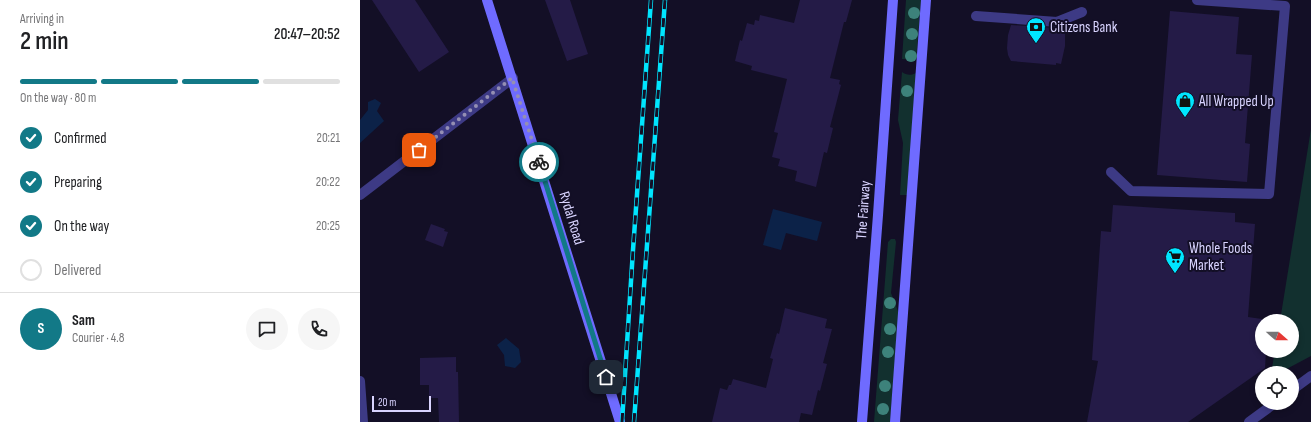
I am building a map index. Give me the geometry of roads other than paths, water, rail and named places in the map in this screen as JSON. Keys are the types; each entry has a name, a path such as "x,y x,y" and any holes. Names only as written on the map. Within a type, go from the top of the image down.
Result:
{"main road":[{"name":"Rydal Road","path":"487,0 620,422"},
{"name":"The Fairway","path":"862,422 893,0"},
{"path":"896,422 926,0"}],"street":[{"path":"1111,172 1131,191 1269,194 1285,6 1197,0"},
{"path":"976,16 1058,22 1082,12"},
{"path":"360,195 512,78"},
{"path":"1299,385 1311,376"},
{"path":"360,381 363,422"},
{"path":"1249,422 1265,410"}],"water":[{"path":"375,99 381,103 377,111 384,121 360,143 360,120 368,110 368,102"},
{"path":"773,209 822,222 817,241 786,233 781,250 763,245"},
{"path":"506,338 519,349 521,362 515,368 505,366 504,355 497,345"}],"railway":[{"path":"622,422 651,0"},
{"path":"634,422 665,0"}],"place":[{"name":"Citizens Bank","path":"1036,44"},
{"name":"All Wrapped Up","path":"1185,118"},
{"name":"Whole Foods Market","path":"1175,274"}]}
